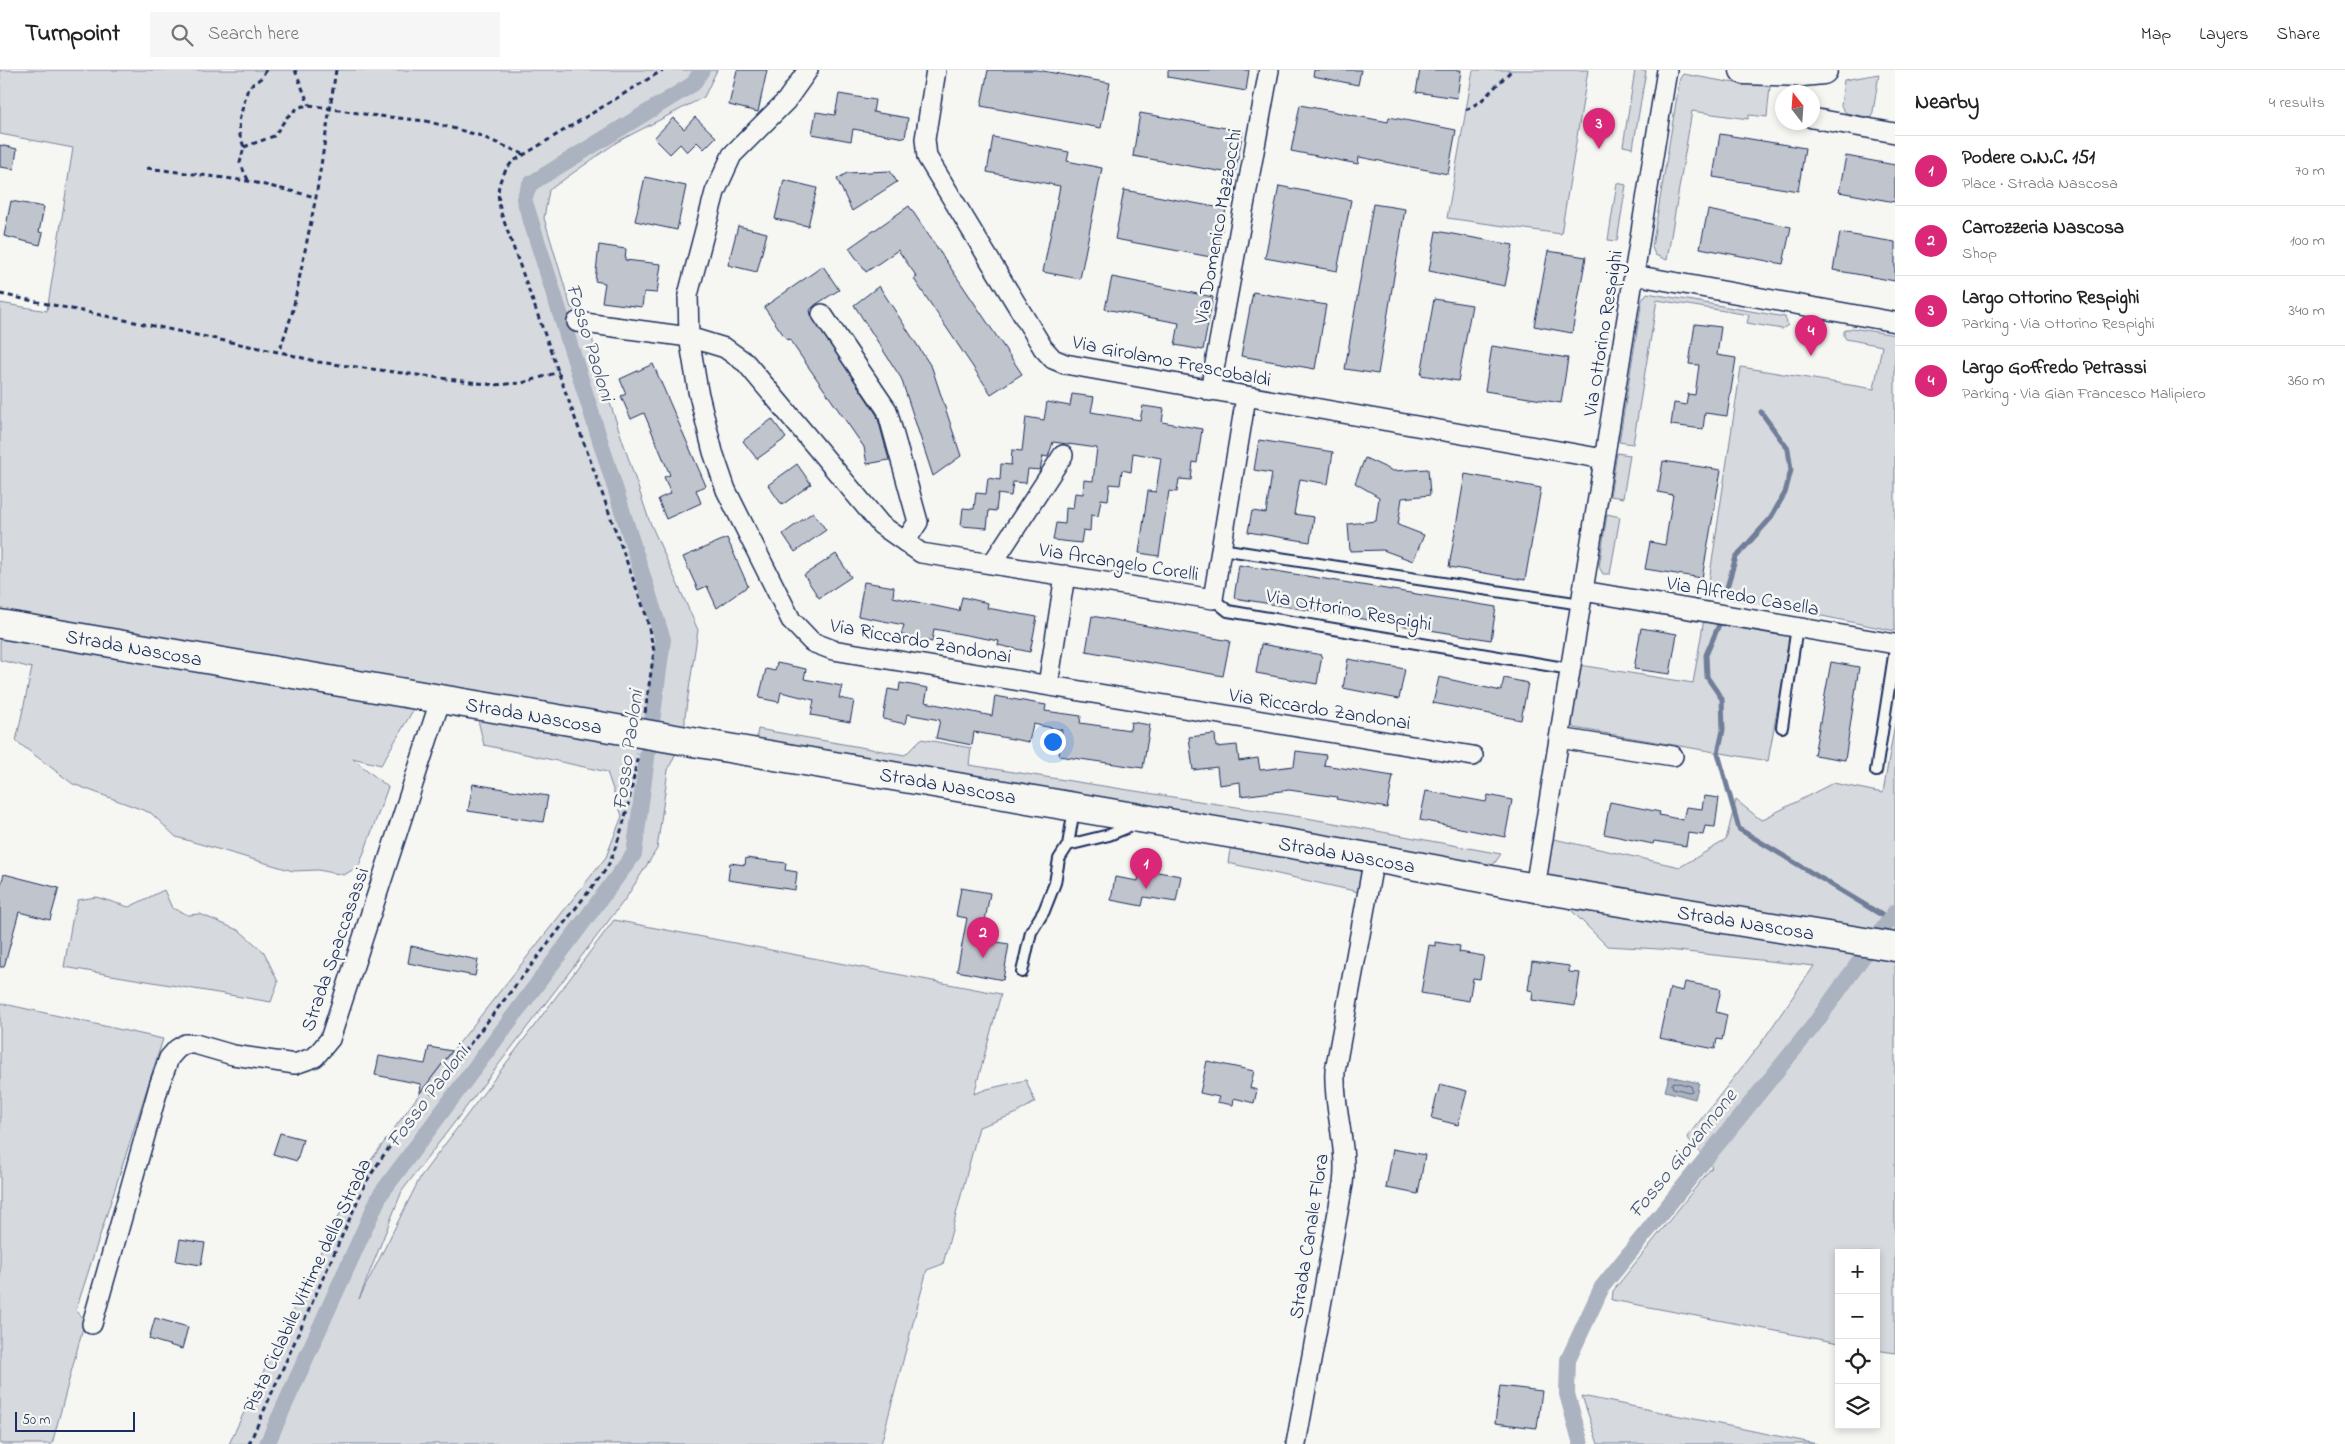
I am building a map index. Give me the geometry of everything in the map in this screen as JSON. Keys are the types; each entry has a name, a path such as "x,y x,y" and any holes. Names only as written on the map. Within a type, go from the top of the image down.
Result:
{"street":[{"name":"Via Riccardo Zandonai","path":"808,70 786,101 732,154 715,192 688,295 689,337 698,391 713,452 726,490 791,620 812,642 833,650 1474,756"},
{"name":"Via Girolamo Frescobaldi","path":"936,70 925,139 927,157 1044,348 1053,359 1064,364 1604,459"},
{"name":"Via Domenico Mazzocchi","path":"1210,390 1269,70"},
{"name":"Via Ottorino Respighi","path":"1535,888 1667,70"},
{"path":"1744,70 1802,72 1824,70"},
{"path":"1820,119 1895,133"},
{"path":"1634,275 1895,322"},
{"path":"822,314 887,410 918,522 905,542"},
{"name":"Via Arcangelo Corelli","path":"577,322 689,337 725,348 746,362 880,526 921,553 1213,599 1246,397"},
{"name":"Via Arcangelo Corelli","path":"992,564 1063,455"},
{"path":"1048,685 1065,575"},
{"name":"Via Alfredo Casella","path":"1582,598 1797,627 1895,644"},
{"name":"Strada Nascosa","path":"0,624 1374,858 1535,888 1895,947"},
{"name":"Strada Spaccasassi","path":"92,1324 159,1086 173,1053 185,1044 195,1044 233,1055 295,1064 315,1057 330,1038 441,698"},
{"path":"1559,738 1673,756"},
{"name":"Strada Canale Flora","path":"1296,1444 1343,1184 1345,1153 1336,1096 1335,1071 1374,858"}],"lane":[{"name":"Via Ottorino Respighi","path":"1221,549 1582,598"},
{"name":"Via Ottorino Respighi","path":"1213,599 1228,611 1570,669"},
{"path":"1782,727 1797,627"},
{"path":"1876,771 1895,649"},
{"path":"1022,972 1031,932 1044,911 1055,883 1059,858 1068,846 1075,807"},
{"path":"1068,846 1109,835 1126,828 1127,816"}],"path":[{"path":"248,181 240,163 244,147 240,136 239,121 248,88 261,78 266,70"},
{"path":"295,70 309,105"},
{"path":"284,353 281,346 292,314 316,197 336,70"},
{"name":"Pista Ciclabile Vittime della Strada","path":"249,1444 366,1182 385,1153 607,868 619,842 647,734 654,651 646,615 501,213 497,194 501,176 512,162 664,70"},
{"path":"1466,110 1481,101 1512,70"},
{"path":"244,147 274,136 288,117 299,107 309,105 370,116 426,121 478,135 524,155"},
{"path":"148,168 248,181 316,197"},
{"path":"0,294 42,301 318,362 494,385 522,383 559,372"}],"shaded area":[{"path":"0,70 717,70 704,97 617,142 549,190 544,218 571,308 579,308 578,330 591,333 601,376 649,520 698,630 685,716 685,733 668,770 657,849 626,898 402,1191 359,1299 421,1176 614,920 1001,994 974,1094 1026,1080 1035,1102 1015,1114 979,1127 943,1264 927,1270 881,1444 229,1444 330,1232 366,1167 426,1085 606,857 622,816 607,772 484,745 472,695 426,688 381,765 352,758 388,787 359,866 344,875 318,870 293,871 176,837 151,813 73,784 16,741 32,668 0,660 0,303 47,311 73,148 0,134"},
{"path":"1473,70 1588,70 1561,234 1447,218"},
{"path":"1635,70 1646,71 1633,148 1623,146"},
{"path":"1683,74 1728,82 1770,86 1767,117 1749,115 1748,119 1692,111 1667,260 1655,255 1652,247 1680,78"},
{"path":"1879,74 1872,118 1846,113 1841,106 1844,80"},
{"path":"1617,183 1626,185 1617,241 1608,240"},
{"path":"1647,293 1785,317 1788,325 1782,329 1747,323 1749,315 1657,300 1633,444 1619,442 1642,300"},
{"path":"1852,328 1895,335 1895,631 1778,607 1707,595 1741,367 1874,389 1882,346 1846,339 1844,331"},
{"path":"1617,453 1630,455 1623,498 1610,496"},
{"path":"1607,514 1620,517 1610,574 1603,574 1599,567"},
{"path":"1704,619 1791,633 1768,761 1574,728 1570,721 1579,665 1693,683"},
{"path":"1895,723 1895,1353 1880,1351 1880,1249 1835,1249 1835,1342 1612,1300 1613,1291 1712,1167 1687,1137 1761,1043 1814,966 1659,949 1607,946 1543,882 1549,838 1680,867 1726,840 1736,800 1761,820 1833,783 1883,793"},
{"path":"758,729 905,755 921,739 971,748 969,765 1307,818 1501,854 1489,871 1386,854 1359,892 1228,863 1233,830 755,748"},
{"path":"164,890 172,908 188,915 200,914 240,931 264,952 278,982 271,1002 64,967 72,921 78,900 96,897 129,907"},
{"path":"0,1003 163,1039 76,1310 85,1320 52,1444 0,1444"},
{"path":"1582,1396 1817,1444 1598,1444"}],"water":[{"path":"1669,1076 1699,1083 1695,1099 1665,1091"}],"building":[{"path":"737,70 767,70 758,112 729,105"},
{"path":"988,70 1037,70 1110,83 1101,128 981,106"},
{"path":"1168,70 1249,70 1246,91 1168,77"},
{"path":"1314,70 1361,70 1358,85 1313,76"},
{"path":"1420,70 1461,70 1457,98 1416,92"},
{"path":"839,94 875,100 873,112 908,118 905,138 853,129 851,141 812,134 816,112 835,115"},
{"path":"1300,105 1388,122 1389,117 1456,130 1448,174 1359,157 1358,164 1291,151"},
{"path":"1140,113 1243,131 1235,174 1133,156"},
{"path":"695,117 716,137 704,149 697,142 687,152 680,144 670,154 654,138 673,118 684,129"},
{"path":"1720,134 1805,148 1798,191 1713,177"},
{"path":"993,137 1069,152 1067,161 1102,168 1080,279 1043,272 1060,186 987,172"},
{"path":"0,145 17,149 14,169 0,167"},
{"path":"1846,156 1895,165 1895,202 1839,192"},
{"path":"890,171 897,182 852,211 837,179 847,173"},
{"path":"645,177 686,186 677,230 635,221"},
{"path":"784,180 817,188 808,226 775,219"},
{"path":"1279,186 1351,200 1337,271 1265,258"},
{"path":"1124,190 1226,209 1216,258 1115,239"},
{"path":"11,201 44,207 39,232 43,233 40,245 4,236"},
{"path":"1373,204 1405,209 1378,374 1345,369"},
{"path":"909,206 1022,374 991,394 914,279 917,277 898,250 866,272 849,248"},
{"path":"1708,210 1791,227 1783,264 1700,248"},
{"path":"738,226 767,233 757,272 728,265"},
{"path":"1436,231 1513,245 1505,286 1429,271"},
{"path":"1840,233 1895,242 1895,281 1833,270"},
{"path":"599,245 626,249 625,260 661,264 657,293 644,292 642,307 602,302 605,283 595,281"},
{"path":"1548,251 1586,257 1572,333 1534,326"},
{"path":"823,266 839,290 815,305 810,310 811,315 877,415 889,460 867,464 864,447 789,339 787,340 764,307"},
{"path":"1112,277 1213,297 1203,350 1175,345 1179,323 1105,309"},
{"path":"879,286 932,368 961,456 933,476 901,378 854,305"},
{"path":"1253,292 1326,305 1315,369 1241,356"},
{"path":"1434,299 1472,305 1458,381 1421,375"},
{"path":"1695,324 1721,327 1717,355 1736,358 1727,416 1705,413 1703,429 1671,425 1674,403 1686,405 1688,394 1695,395 1699,365 1689,364"},
{"path":"1492,346 1568,358 1561,403 1485,391"},
{"path":"653,364 706,486 696,490 701,503 666,519 658,499 671,493 664,477 670,475 644,413 631,419 621,396 626,394 620,379"},
{"path":"1072,394 1094,397 1091,412 1140,420 1143,406 1164,409 1162,422 1202,429 1197,463 1193,462 1191,480 1179,479 1177,492 1169,491 1159,556 1139,553 1148,491 1156,492 1161,458 1133,453 1131,472 1122,470 1120,485 1110,484 1108,500 1101,499 1098,516 1091,515 1090,531 1083,530 1081,543 1053,540 1056,523 1065,524 1066,508 1073,509 1075,493 1083,494 1084,480 1093,481 1097,448 1053,442 1048,457 1043,456 1040,470 1028,469 1026,483 1013,482 1011,496 998,494 996,511 989,510 987,528 961,526 963,508 974,509 976,493 986,494 988,478 1000,480 1001,464 1011,465 1012,450 1022,451 1026,417 1044,420 1047,402 1070,406"},
{"path":"772,419 786,438 757,459 743,441"},
{"path":"1259,440 1333,452 1328,484 1300,479 1294,514 1314,517 1310,542 1248,532 1252,511 1266,513 1272,473 1254,470"},
{"path":"1365,458 1393,471 1428,469 1430,495 1402,498 1398,525 1424,535 1413,561 1383,550 1350,551 1348,524 1376,521 1379,497 1355,483"},
{"path":"1663,461 1721,470 1702,578 1645,569 1650,542 1665,545 1673,495 1658,492"},
{"path":"797,464 811,484 782,505 768,485"},
{"path":"1465,474 1541,488 1525,580 1449,567"},
{"path":"813,512 826,530 795,552 783,534"},
{"path":"727,538 748,586 717,608 707,586 698,590 683,557"},
{"path":"836,554 851,577 819,598 804,575"},
{"path":"1239,565 1496,607 1491,640 1234,598"},
{"path":"864,582 894,587 893,597 959,611 962,597 988,603 987,608 1037,617 1030,652 998,645 999,641 934,629 932,642 901,635 904,625 858,616"},
{"path":"1092,616 1230,641 1223,676 1086,651"},
{"path":"1641,628 1677,634 1670,674 1634,669"},
{"path":"1261,644 1322,655 1317,684 1256,673"},
{"path":"1348,659 1405,669 1399,699 1343,688"},
{"path":"1831,662 1859,667 1845,760 1814,755"},
{"path":"777,663 806,669 804,679 842,686 839,698 854,701 850,722 811,715 814,700 781,692 779,702 759,698 766,669 775,671"},
{"path":"1439,677 1501,691 1504,678 1528,683 1521,720 1433,703"},
{"path":"900,683 928,688 925,702 992,716 995,696 1046,705 1045,711 1081,716 1080,723 1130,730 1131,722 1150,725 1143,768 1059,756 1062,730 1033,724 1029,742 974,732 972,745 936,738 940,720 907,714 905,724 883,719 888,689 899,691"},
{"path":"1215,734 1216,747 1237,745 1239,761 1258,758 1260,770 1294,766 1296,751 1326,755 1324,765 1393,776 1387,808 1336,799 1337,797 1289,790 1241,796 1240,782 1219,785 1217,767 1193,770 1189,737"},
{"path":"473,784 548,796 543,822 468,811"},
{"path":"1426,791 1486,802 1488,795 1512,800 1505,837 1420,820"},
{"path":"1704,796 1719,798 1715,827 1705,826 1703,835 1688,833 1686,846 1654,841 1653,844 1604,834 1610,802 1660,812 1659,815 1683,820 1686,807 1702,809"},
{"path":"746,858 786,863 785,870 797,872 795,890 728,880 730,863 745,865"},
{"path":"1140,869 1181,876 1176,902 1144,897 1142,906 1111,900 1115,877 1138,881"},
{"path":"4,874 59,888 50,920 19,912 4,967 0,967 0,888"},
{"path":"961,888 990,893 983,932 992,934 990,941 1009,944 1003,980 957,971 967,918 956,916"},
{"path":"1435,942 1460,946 1459,952 1484,956 1480,979 1473,978 1469,1001 1421,993 1429,945 1435,946"},
{"path":"411,946 478,960 475,976 408,963"},
{"path":"1532,961 1569,966 1569,972 1580,973 1575,1006 1532,1000 1533,991 1528,990"},
{"path":"1685,982 1721,989 1716,1012 1727,1015 1722,1040 1717,1039 1715,1049 1659,1038 1670,988 1683,991"},
{"path":"429,1047 452,1051 420,1093 421,1084 375,1075 379,1056 425,1064"},
{"path":"1207,1061 1254,1071 1250,1088 1257,1090 1254,1103 1234,1098 1233,1105 1217,1102 1219,1097 1200,1093"},
{"path":"1440,1084 1467,1091 1458,1125 1431,1118"},
{"path":"280,1133 303,1139 297,1161 273,1154"},
{"path":"1393,1149 1425,1155 1418,1194 1386,1188"},
{"path":"180,1239 205,1243 201,1265 176,1261"},
{"path":"155,1318 188,1327 182,1349 149,1339"},
{"path":"1500,1386 1542,1391 1537,1428 1495,1423"}],"waterway":[{"name":"Fosso Paoloni","path":"267,1444 380,1195 634,854 663,640 524,199 530,184 693,84 702,70"},
{"path":"1725,594 1736,557 1770,519 1785,493 1791,470 1788,449 1761,412"},
{"path":"1721,620 1706,655 1707,677 1722,699 1723,730 1718,753 1739,829 1890,920"},
{"name":"Fosso Giovannone","path":"1581,1444 1567,1394 1568,1360 1602,1287 1814,1025 1895,912"}],"place":[{"name":"Largo Ottorino Respighi","path":"1599,149"},
{"name":"Largo Goffredo Petrassi","path":"1811,356"},
{"name":"Podere O.N.C. 151","path":"1146,889"},
{"name":"Carrozzeria Nascosa","path":"983,958"}]}
